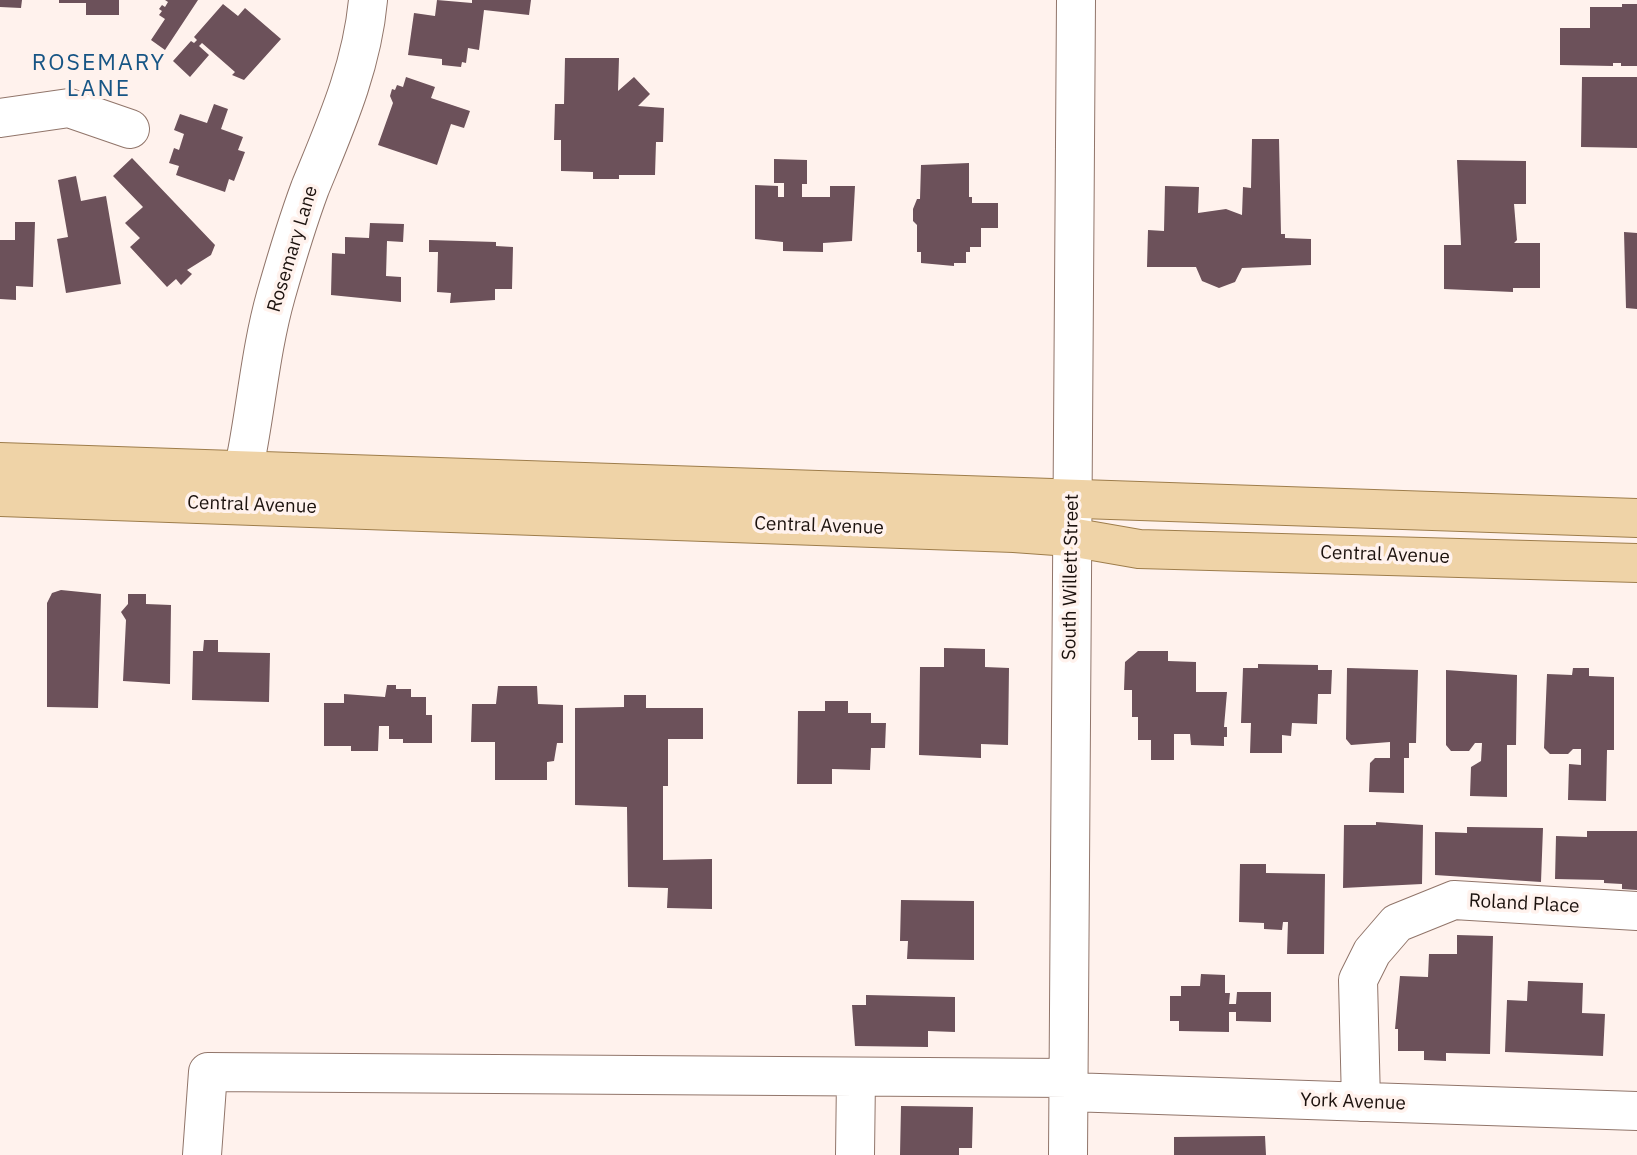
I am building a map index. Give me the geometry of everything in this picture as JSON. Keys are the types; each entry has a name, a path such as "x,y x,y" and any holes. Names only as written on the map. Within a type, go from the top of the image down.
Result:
{"main road":[{"name":"Central Avenue","path":"0,462 240,487 1071,518 1637,518"},
{"name":"Central Avenue","path":"0,497 240,487"},
{"name":"Central Avenue","path":"1071,518 1139,549 1637,563"}],"street":[{"name":"Rosemary Lane","path":"240,487 275,298 309,192 351,87 366,24 368,0"},
{"name":"South Willett Street","path":"1068,1155 1076,0"},
{"path":"0,118 69,108 130,129"},
{"name":"Roland Place","path":"1361,1102 1358,980 1372,952 1397,923 1454,900 1637,911"},
{"name":"York Avenue","path":"202,1155 208,1072 856,1076 1361,1102 1637,1111"},
{"path":"855,1155 856,1076"}],"building":[{"path":"0,0 22,0 21,8 0,7"},
{"path":"59,0 119,0 119,15 86,15 86,3 59,3"},
{"path":"165,0 198,0 165,50 151,40 165,19 159,15 162,11 159,9 162,5 165,7 168,2"},
{"path":"437,0 472,3 472,0 531,0 529,15 484,10 479,50 468,48 466,63 462,62 461,67 442,65 442,59 408,55 414,13 435,16"},
{"path":"223,4 238,16 245,8 281,39 244,80 232,75 235,72 202,43 199,46 209,55 190,77 173,61 191,41 194,43 197,40 194,37"},
{"path":"1622,4 1637,4 1637,66 1621,66 1621,63 1613,63 1613,66 1560,65 1560,28 1590,28 1590,7 1622,7"},
{"path":"565,58 619,58 618,91 634,77 650,94 638,106 664,108 663,142 656,142 655,175 619,175 619,179 593,179 593,172 561,171 561,140 554,140 555,104 564,104"},
{"path":"406,77 435,87 431,98 470,111 464,128 451,124 437,165 378,145 393,103 390,96 392,89 395,90 397,85 403,87"},
{"path":"1582,77 1637,77 1637,148 1581,147"},
{"path":"214,104 228,109 221,129 243,137 238,150 245,152 234,181 229,179 225,192 176,175 179,166 169,163 174,148 179,150 184,134 174,130 180,114 207,123"},
{"path":"1252,139 1279,139 1281,234 1285,234 1285,238 1311,239 1311,265 1242,268 1235,282 1219,288 1202,281 1196,267 1147,267 1148,230 1164,231 1165,186 1199,187 1198,213 1226,209 1242,215 1243,187 1251,188"},
{"path":"132,158 215,245 211,255 187,270 192,274 181,285 176,279 167,287 130,247 140,238 125,223 143,207 113,176"},
{"path":"774,159 807,160 807,184 802,184 802,197 830,197 830,186 855,186 852,241 823,243 823,252 783,251 783,242 755,239 755,185 778,186 778,197 784,197 784,183 774,183"},
{"path":"1457,160 1526,161 1526,204 1514,204 1517,240 1514,243 1540,243 1540,288 1513,288 1513,292 1444,289 1444,245 1461,245"},
{"path":"969,163 969,197 972,197 972,203 998,203 998,228 981,228 981,247 970,247 970,252 966,252 966,263 954,263 954,266 921,263 921,252 917,252 917,225 913,221 913,209 917,199 920,199 921,165"},
{"path":"76,176 81,201 106,196 121,284 66,293 57,239 68,237 58,180"},
{"path":"15,222 35,222 33,287 16,286 16,300 0,299 0,240 15,240"},
{"path":"370,223 404,224 403,242 387,241 386,276 401,277 401,302 331,295 332,253 345,254 345,237 369,238"},
{"path":"1624,232 1637,233 1637,309 1626,308"},
{"path":"429,240 496,242 496,246 513,247 512,289 495,289 495,300 450,303 451,293 437,292 438,252 429,252"},
{"path":"61,590 101,594 98,708 47,707 47,603 52,593"},
{"path":"128,594 146,594 146,604 171,605 170,684 123,681 126,620 121,612 128,604"},
{"path":"204,640 218,640 218,652 270,653 269,702 192,700 193,651 203,651"},
{"path":"944,648 985,649 985,667 1009,668 1008,745 981,744 981,758 919,755 920,667 944,667"},
{"path":"1138,651 1168,651 1168,661 1196,662 1196,692 1227,692 1224,727 1227,727 1227,737 1224,737 1224,746 1191,745 1190,734 1174,734 1174,760 1151,760 1151,740 1138,740 1138,717 1132,717 1132,690 1124,690 1125,662"},
{"path":"1258,664 1318,665 1318,670 1332,670 1331,694 1318,694 1317,724 1292,723 1291,736 1282,735 1282,753 1250,753 1251,723 1241,723 1243,668 1258,668"},
{"path":"1347,668 1418,670 1416,743 1409,743 1409,758 1404,758 1404,793 1369,792 1370,763 1375,758 1390,758 1390,742 1351,745 1346,739"},
{"path":"1573,668 1589,668 1589,676 1614,677 1614,750 1607,750 1606,801 1568,800 1569,764 1581,765 1581,749 1573,749 1568,754 1550,754 1544,748 1547,674 1572,675"},
{"path":"1446,670 1517,675 1516,745 1507,745 1507,797 1470,796 1471,767 1481,761 1482,743 1475,743 1469,751 1451,751 1446,745"},
{"path":"387,685 396,685 396,689 411,689 411,697 426,697 426,715 432,715 432,743 403,743 403,739 389,739 389,726 379,726 378,751 351,751 351,746 324,746 324,703 344,703 344,694 385,697"},
{"path":"498,686 537,686 538,704 563,705 563,743 557,743 554,761 547,762 547,780 495,780 495,742 471,742 472,704 496,704"},
{"path":"624,695 646,695 646,708 703,708 703,739 668,739 668,786 663,786 663,860 712,859 712,909 667,908 668,888 628,887 627,807 575,805 575,708 624,707"},
{"path":"825,701 848,701 848,713 871,713 871,723 886,723 885,748 871,748 870,770 832,769 832,784 797,784 798,711 825,711"},
{"path":"1376,822 1423,825 1422,884 1343,888 1344,825 1376,825"},
{"path":"1467,827 1543,828 1541,882 1435,875 1435,832 1467,833"},
{"path":"1587,831 1637,831 1637,890 1622,889 1622,884 1604,883 1604,880 1555,879 1556,836 1587,837"},
{"path":"1240,864 1266,864 1266,873 1325,874 1324,954 1287,954 1288,922 1283,922 1282,930 1264,929 1264,923 1239,922"},
{"path":"901,900 974,901 974,960 907,959 908,941 900,941"},
{"path":"1457,935 1493,936 1490,1054 1446,1053 1446,1061 1424,1060 1424,1051 1398,1051 1398,1029 1395,1029 1400,976 1428,977 1429,954 1457,954"},
{"path":"1201,974 1225,975 1225,993 1230,993 1229,1004 1236,1004 1237,992 1271,992 1271,1022 1236,1021 1236,1012 1229,1012 1229,1032 1179,1031 1179,1021 1170,1021 1170,996 1181,996 1181,986 1200,986"},
{"path":"1528,981 1583,983 1582,1013 1605,1014 1603,1056 1505,1052 1507,1000 1527,1001"},
{"path":"866,995 955,997 955,1032 928,1031 928,1047 855,1046 852,1005 866,1005"},
{"path":"901,1106 973,1107 972,1148 959,1148 959,1155 900,1155"},
{"path":"1265,1136 1266,1155 1174,1155 1174,1137"}],"district":[{"name":"ROSEMARY LANE","path":"99,76"}]}
